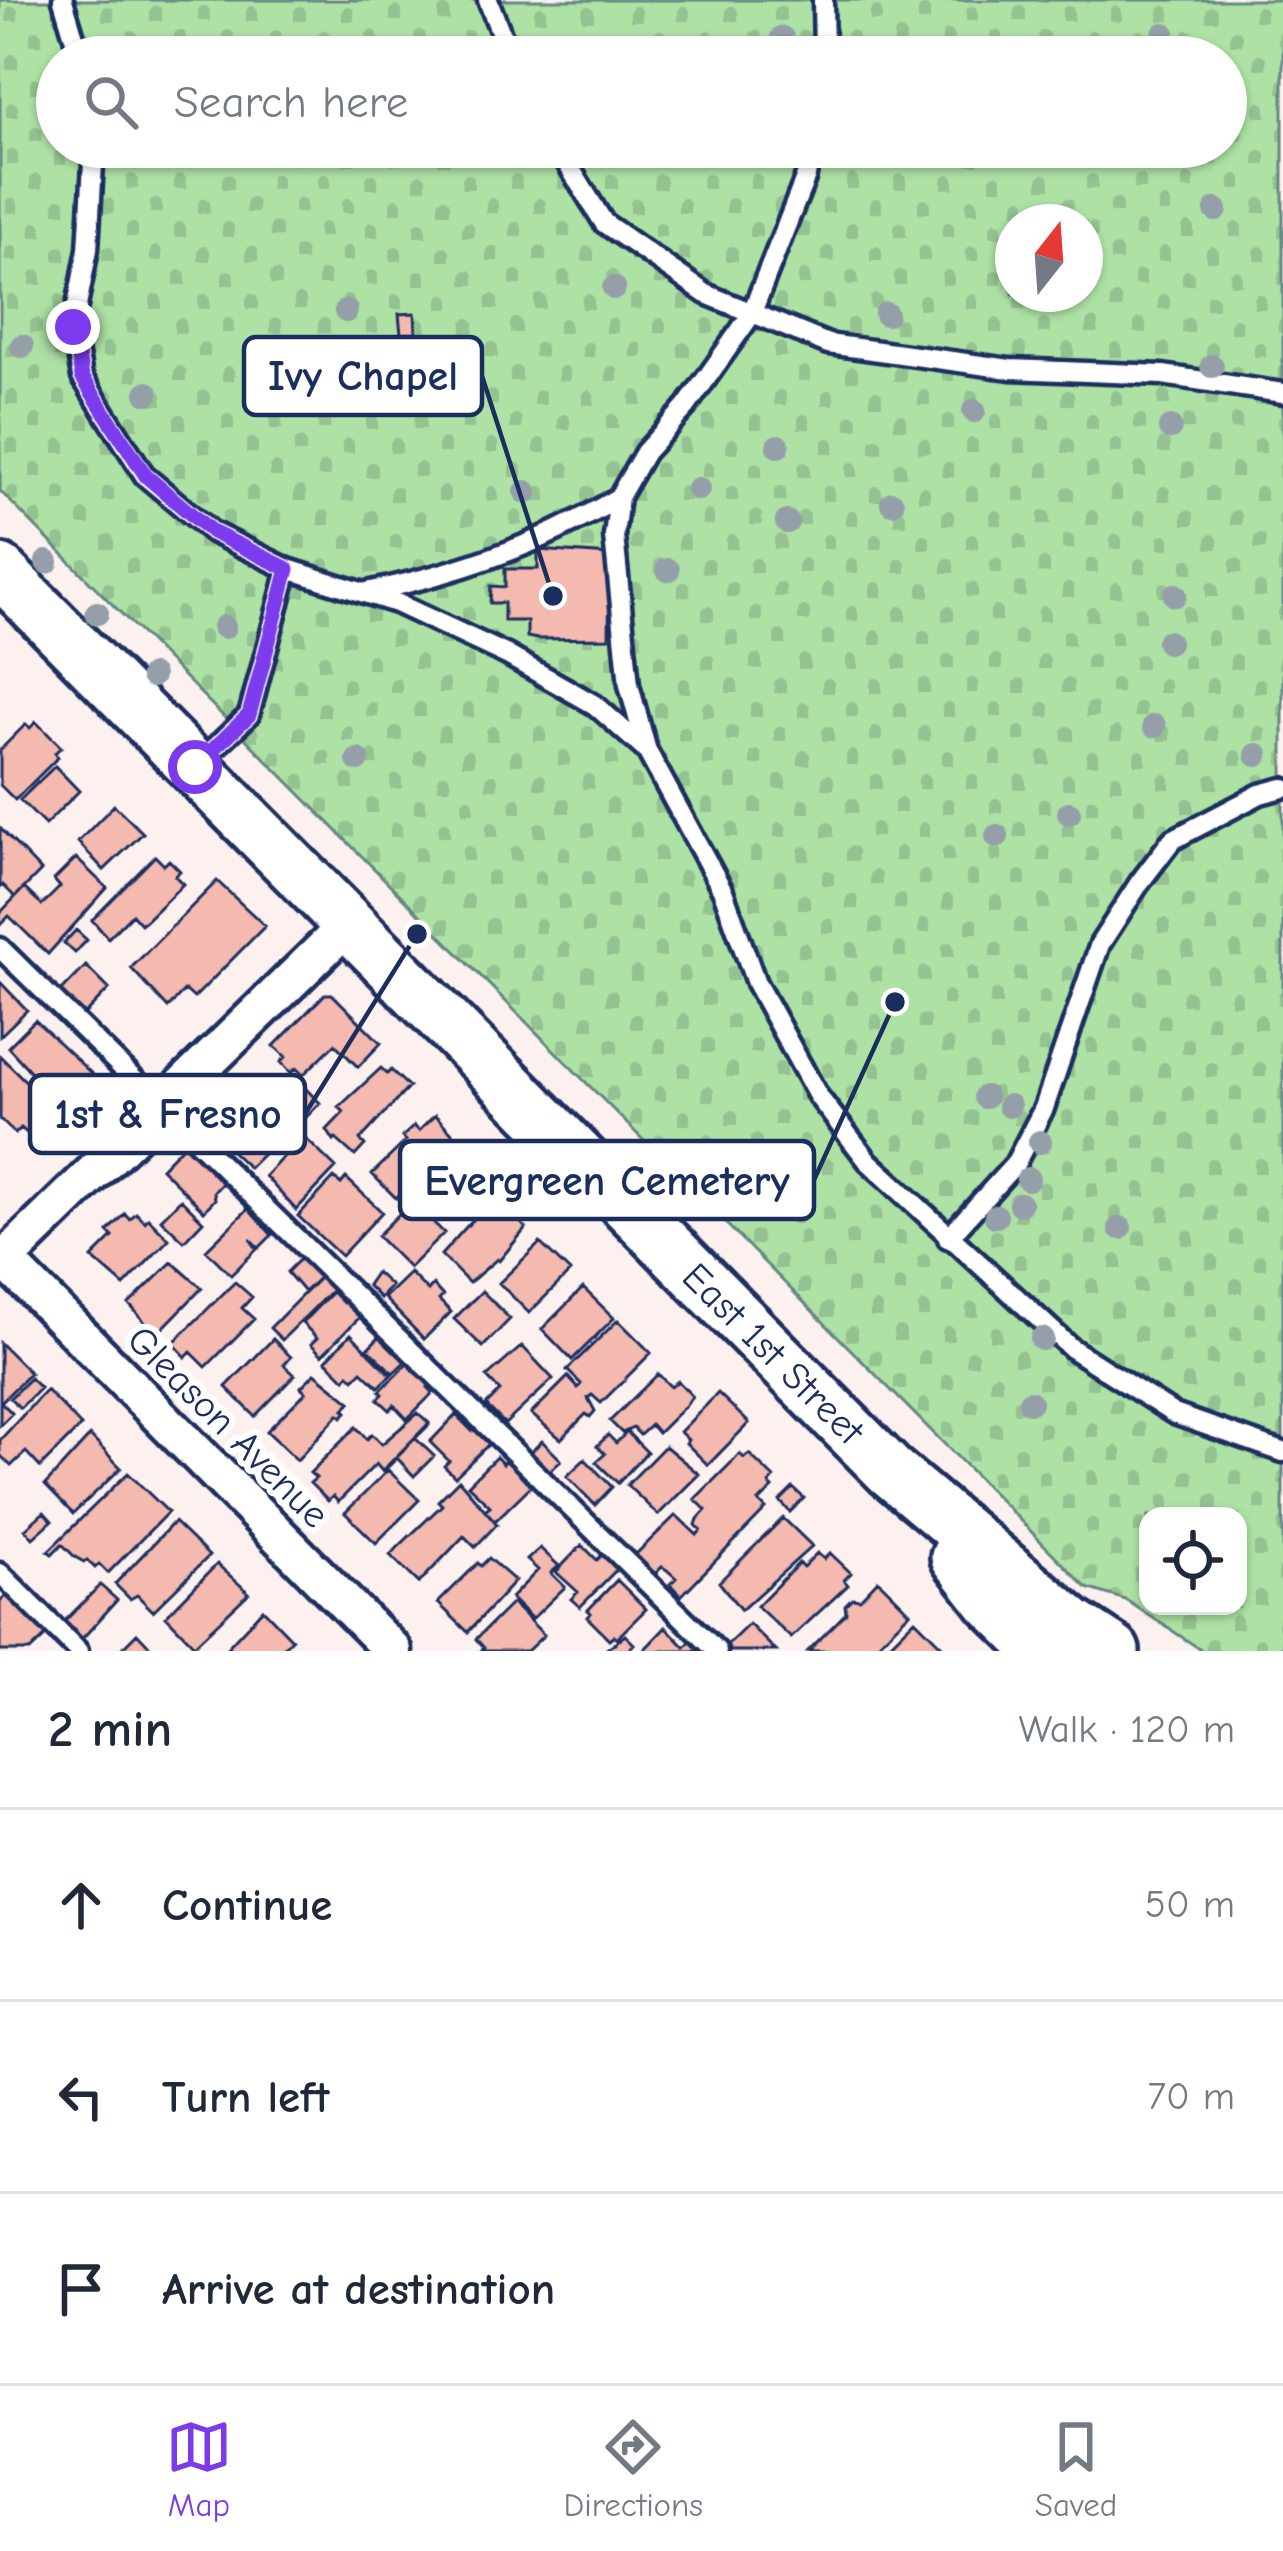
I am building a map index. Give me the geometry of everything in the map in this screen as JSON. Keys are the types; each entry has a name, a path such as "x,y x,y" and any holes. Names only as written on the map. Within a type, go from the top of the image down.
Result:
{"street":[{"name":"East 1st Street","path":"0,571 890,1471 1073,1625 1114,1651"},
{"path":"2,1262 350,923"},
{"name":"Gleason Avenue","path":"2,1262 393,1651"},
{"name":"East 1st Street","path":"890,1471 992,1602 1042,1651"}],"lane":[{"path":"63,0 74,36"},
{"path":"488,0 502,36"},
{"path":"823,0 824,36"},
{"path":"93,168 88,249 73,327 82,377 146,476 212,532 288,569 367,592 508,656 595,705 647,751"},
{"path":"570,168 604,224 706,294 828,344 1010,369 1163,375 1283,393"},
{"path":"807,168 751,315 686,407 645,452 620,497 614,536 629,685 647,751 723,891 756,983 818,1096 868,1162 1071,1348 1174,1414 1283,1452"},
{"path":"367,592 449,574 583,519 620,497"},
{"path":"195,767 249,715 288,569"},
{"path":"948,1238 1016,1164 1044,1108 1100,944 1140,882 1172,840 1259,794 1283,788"},
{"path":"0,948 717,1651"},
{"path":"0,1573 78,1651"}],"green space":[{"path":"0,0 1283,0 1283,1651 1203,1651 1149,1615 1247,1615 1247,1507 1139,1507 1139,1609 1087,1588 0,491"}],"building":[{"path":"415,313 416,333 401,334 399,314"},
{"path":"538,550 610,555 609,638 537,639 527,637 527,621 504,621 504,603 490,603 491,586 505,587 505,569 538,569"},
{"path":"36,722 61,747 55,753 58,757 15,800 0,785 0,750 26,724 30,728"},
{"path":"55,766 79,791 45,825 20,800"},
{"path":"114,805 143,833 104,870 78,842"},
{"path":"0,828 41,871 15,897 3,885 0,888"},
{"path":"155,856 164,865 169,860 180,871 175,876 183,884 141,924 132,914 108,938 92,920"},
{"path":"76,858 107,888 48,954 9,916 0,925 0,913 24,888 42,905 60,887 54,880"},
{"path":"217,881 265,926 194,998 185,990 168,1008 131,968"},
{"path":"76,930 87,940 75,953 64,943"},
{"path":"86,966 109,989 82,1017 59,994"},
{"path":"0,984 27,1010 0,1036"},
{"path":"325,994 332,994 381,1043 358,1067 335,1044 303,1075 296,1068 291,1073 281,1062 286,1057 274,1046"},
{"path":"35,1020 94,1076 63,1107 8,1047"},
{"path":"0,1056 45,1100 35,1109 44,1117 28,1134 21,1128 15,1134 0,1119"},
{"path":"381,1068 387,1074 391,1070 409,1087 360,1140 365,1145 355,1156 327,1130 344,1112 339,1107"},
{"path":"298,1081 320,1103 249,1168 211,1132 220,1123 215,1118 226,1107 237,1118 254,1101 266,1113"},
{"path":"435,1115 455,1136 396,1198 372,1174 406,1141 402,1137 414,1126 419,1131"},
{"path":"303,1136 336,1168 296,1210 265,1176"},
{"path":"190,1138 228,1177 204,1211 161,1168"},
{"path":"469,1146 481,1158 477,1163 495,1181 456,1220 425,1190"},
{"path":"334,1178 341,1184 346,1178 382,1212 341,1256 298,1216"},
{"path":"494,1196 526,1228 499,1261 469,1283 441,1255"},
{"path":"181,1199 203,1221 184,1241 161,1219"},
{"path":"412,1201 444,1233 409,1268 377,1236"},
{"path":"248,1209 272,1235 259,1248 250,1239 257,1249 231,1275 206,1250"},
{"path":"136,1213 169,1239 124,1286 92,1258 113,1237 108,1232 125,1214 130,1219"},
{"path":"540,1243 570,1272 529,1313 499,1283"},
{"path":"307,1252 326,1271 304,1292 287,1272"},
{"path":"172,1262 202,1288 156,1335 129,1304"},
{"path":"326,1271 336,1286 282,1340 270,1328"},
{"path":"376,1272 391,1286 380,1298 367,1285"},
{"path":"410,1273 428,1291 433,1285 451,1312 424,1339 384,1298"},
{"path":"235,1282 252,1297 242,1308 254,1319 206,1367 191,1352 186,1357 173,1343"},
{"path":"583,1288 614,1318 572,1360 542,1329"},
{"path":"482,1291 510,1319 483,1347 454,1319"},
{"path":"332,1292 343,1303 350,1296 365,1312 322,1355 311,1344 317,1338 302,1323"},
{"path":"618,1320 651,1353 601,1403 592,1395 588,1398 595,1411 561,1439 531,1414 568,1377 578,1388 581,1384 567,1370"},
{"path":"385,1331 410,1357 393,1373 368,1348"},
{"path":"351,1334 391,1375 379,1387 362,1371 354,1379 349,1374 345,1379 326,1360"},
{"path":"273,1339 291,1357 284,1365 295,1375 255,1416 226,1387"},
{"path":"0,1343 30,1373 1,1402 12,1413 0,1425"},
{"path":"522,1346 553,1379 505,1424 486,1405 500,1391 487,1377"},
{"path":"412,1359 434,1381 428,1387 433,1393 407,1419 394,1405 390,1410 378,1399 383,1394 380,1391"},
{"path":"315,1373 351,1402 344,1409 347,1412 342,1417 339,1414 297,1460 267,1431 306,1392 301,1387"},
{"path":"658,1374 671,1387 678,1381 692,1396 658,1433 651,1425 640,1435 633,1428 622,1433 610,1421"},
{"path":"30,1378 40,1388 20,1408 10,1398"},
{"path":"46,1390 81,1426 40,1467 26,1452 11,1466 0,1455 0,1440"},
{"path":"718,1393 749,1423 708,1465 680,1432"},
{"path":"418,1413 429,1423 382,1471 376,1464 338,1502 333,1496 328,1501 310,1483 316,1478 310,1473 356,1427 367,1439 372,1434 382,1444"},
{"path":"456,1415 472,1431 481,1428 493,1440 455,1477 444,1466 449,1461 430,1442"},
{"path":"627,1432 647,1452 618,1483 596,1462 605,1454 597,1446 608,1435 616,1443"},
{"path":"90,1436 121,1468 73,1514 45,1485"},
{"path":"415,1438 434,1456 414,1476 397,1458 383,1472 382,1471"},
{"path":"542,1441 561,1460 549,1472 530,1453"},
{"path":"665,1446 699,1474 658,1515 627,1485"},
{"path":"740,1454 744,1458 749,1454 774,1478 769,1484 773,1488 759,1502 766,1509 681,1596 670,1584 676,1578 667,1570 662,1567 653,1576 633,1557 676,1515 697,1535 701,1530 698,1519 706,1510 695,1499"},
{"path":"496,1457 503,1464 507,1457 534,1483 495,1521 485,1510 490,1506 468,1485"},
{"path":"585,1459 612,1487 595,1505 567,1476"},
{"path":"388,1470 419,1500 376,1543 345,1513"},
{"path":"128,1473 168,1512 108,1573 99,1564 95,1568 75,1557 62,1544 52,1554 48,1551"},
{"path":"459,1480 497,1524 475,1547 464,1536 419,1583 390,1555 442,1505 438,1501"},
{"path":"793,1488 804,1498 790,1512 780,1501"},
{"path":"44,1512 52,1521 33,1538 25,1529"},
{"path":"783,1518 812,1546 741,1610 719,1582"},
{"path":"174,1522 209,1556 153,1611 137,1595 130,1599 115,1584"},
{"path":"582,1545 597,1560 603,1554 618,1568 580,1607 571,1599 578,1592 556,1572"},
{"path":"540,1548 559,1566 551,1573 565,1587 532,1619 511,1598 538,1570 527,1560"},
{"path":"817,1553 824,1559 830,1553 851,1573 844,1580 848,1585 791,1638 757,1606 799,1563 803,1567"},
{"path":"489,1558 515,1581 468,1632 438,1603"},
{"path":"217,1564 249,1593 194,1645 166,1616"},
{"path":"617,1580 646,1609 617,1638 609,1639 587,1617 588,1610"},
{"path":"878,1580 910,1612 871,1651 808,1651 846,1613 845,1605 852,1598 860,1599"},
{"path":"100,1585 117,1600 80,1641 62,1624"},
{"path":"9,1593 49,1633 30,1651 0,1651 0,1602"},
{"path":"512,1603 544,1635 527,1651 481,1651 484,1648 476,1639"},
{"path":"263,1609 292,1639 280,1651 224,1651"},
{"path":"915,1619 946,1650 883,1651"},
{"path":"749,1624 776,1651 724,1648"},
{"path":"666,1627 685,1647 691,1641 702,1651 643,1651"},
{"path":"137,1633 154,1651 119,1651"},
{"path":"625,1635 634,1644 627,1651 604,1651"}],"place":[{"name":"Ivy Chapel","path":"553,596"},
{"name":"1st & Fresno","path":"417,934"},
{"name":"Evergreen Cemetery","path":"895,1002"}],"route":[{"path":"73,327 82,377 146,476 212,532 288,569 249,715 195,767"}]}
